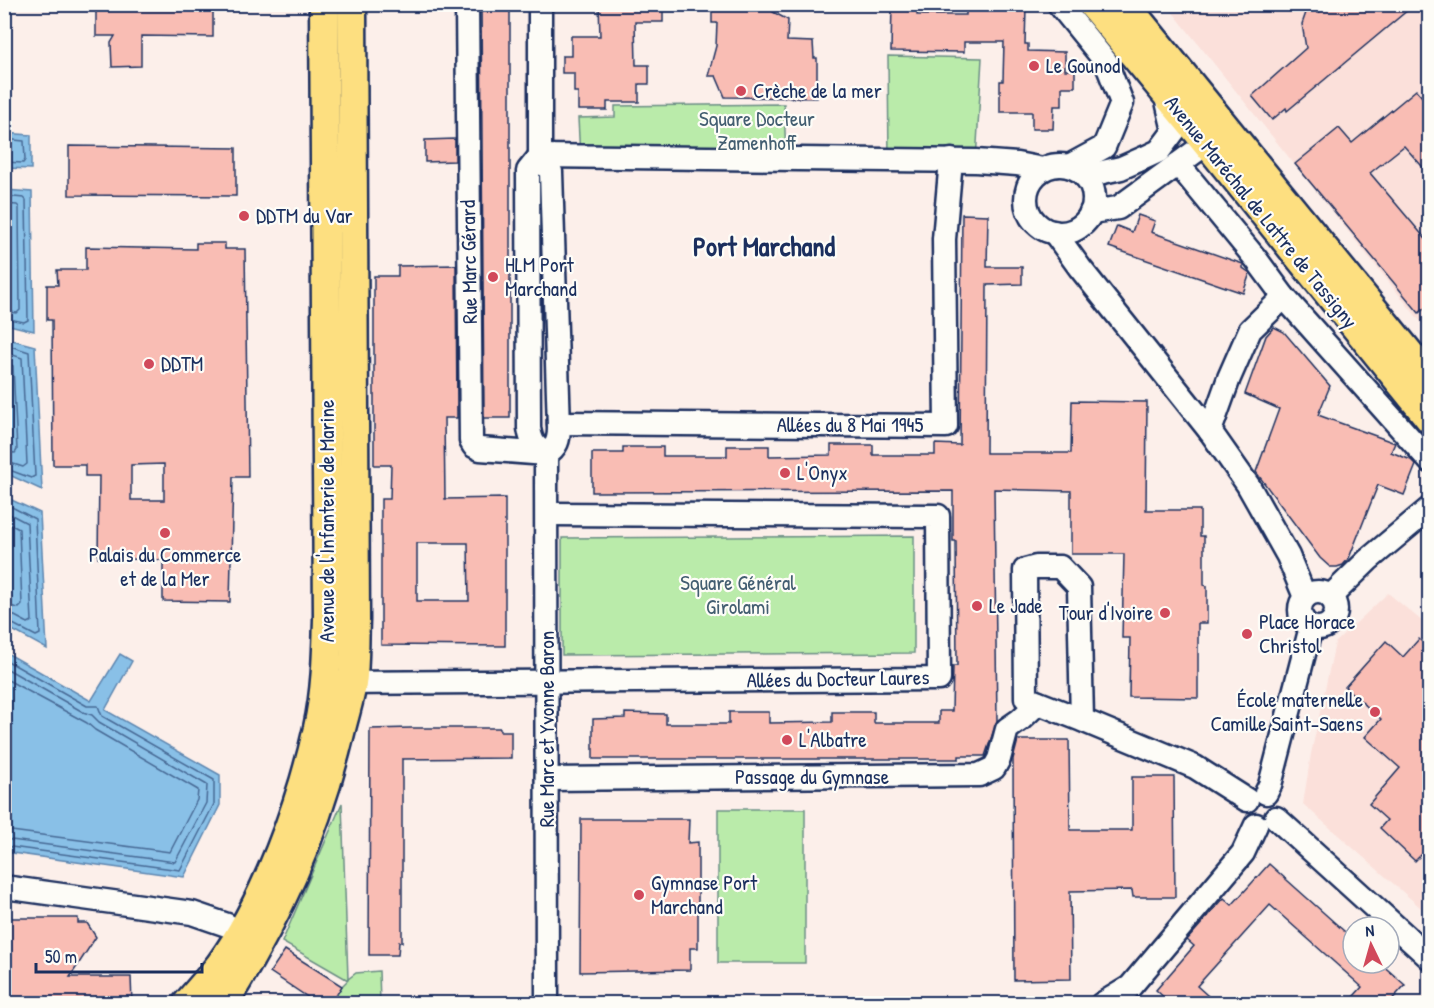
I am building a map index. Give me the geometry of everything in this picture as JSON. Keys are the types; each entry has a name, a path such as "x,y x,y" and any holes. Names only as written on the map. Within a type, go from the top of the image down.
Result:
{"main road":[{"name":"Avenue de l'Infanterie de Marine","path":"187,1004 220,965 261,894 285,837 318,728 338,683 328,619 324,4"},
{"name":"Avenue de l'Infanterie de Marine","path":"223,1004 253,957 279,907 308,840 326,788 338,683 355,620 352,4"},
{"name":"Avenue Maréchal de Lattre de Tassigny","path":"1092,4 1165,93 1199,123 1430,379"},
{"name":"Avenue Maréchal de Lattre de Tassigny","path":"1125,4 1199,123 1430,419"}],"street":[{"name":"Rue Marc Gérard","path":"467,4 471,441 480,449 546,454"},
{"name":"Rue Marc et Yvonne Baron","path":"540,4 540,156 551,172 559,423 559,438 555,448 546,454"},
{"path":"1059,4 1106,62 1122,103 1104,147 1077,171"},
{"path":"1199,123 1178,164 1118,208 1084,220 1068,232 1054,232 1040,226 1031,218 1026,206 1028,186 1034,175 1043,169 1058,164 1077,171 1121,168 1159,151 1199,123"},
{"path":"540,156 951,160 1017,164 1043,169"},
{"name":"Rue Marc et Yvonne Baron","path":"540,156 528,171 530,428 535,446 546,454"},
{"name":"Allées du 8 Mai 1945","path":"559,423 946,426 944,239 951,160"},
{"path":"1017,164 1028,186"},
{"path":"1178,164 1284,297 1430,461"},
{"path":"1077,171 1092,186 1094,197 1084,220 1080,268"},
{"path":"1054,232 1210,431 1248,485 1288,556 1305,597"},
{"path":"1210,431 1229,378 1250,330 1284,297"},
{"name":"Rue Marc et Yvonne Baron","path":"546,454 548,514 547,1004"},
{"path":"1330,597 1368,560 1430,508"},
{"name":"Allées du Docteur Laures","path":"546,681 939,679 938,516 548,514"},
{"path":"1082,720 1079,587 1060,567 1036,567 1025,570 1026,698 1196,767 1256,796 1276,801 1278,813 1266,822 1243,853 1130,987 1102,1004"},
{"path":"1317,592 1330,597 1335,607 1333,620 1323,628 1311,627 1300,617 1299,608 1305,597 1317,592"},
{"path":"1311,627 1270,785 1256,796 1245,811 1246,816 1266,822 1430,958"},
{"path":"338,683 546,681"},
{"name":"Passage du Gymnase","path":"547,779 979,775 994,768 999,759 1007,729 1038,703"},
{"path":"4,887 192,913 227,925 240,933"}],"shaded area":[{"path":"1167,5 1429,5 1429,322 1424,326"},
{"name":"École maternelle Camille Saint-Saens","path":"1388,593 1429,627 1429,915 1303,804 1311,754 1335,643"}],"green space":[{"path":"888,56 982,58 976,161 889,160"},
{"name":"Square Docteur Zamenhoff","path":"784,104 786,159 580,157 578,118 615,117 615,106"},
{"name":"Square Général Girolami","path":"914,536 914,653 562,655 562,538"},
{"path":"342,803 348,979 356,973 379,971 380,1003 331,1003 348,980 282,942"},
{"path":"718,809 805,809 805,963 718,963"}],"water":[{"path":"4,133 31,135 31,169 5,168"},
{"path":"5,190 32,192 34,331 5,324"},
{"path":"5,338 35,346 42,490 5,473"},
{"path":"5,497 40,513 47,649 5,626"},
{"path":"5,652 91,701 120,654 132,661 105,710 220,775 220,805 184,877 5,852"}],"building":[{"name":"HLM Port Marchand","path":"481,4 510,4 510,418 484,418"},
{"path":"599,4 663,4 663,22 635,22 636,65 649,65 649,84 639,84 639,102 607,102 607,110 578,110 578,92 574,92 574,73 562,73 562,56 571,56 571,36 600,36"},
{"path":"712,4 773,4 773,12 788,20 787,41 813,42 814,58 817,58 817,98 725,97 716,76 708,76 716,46 717,23 712,23"},
{"name":"Le Gounod","path":"892,4 917,4 917,15 966,15 966,8 1026,8 1025,44 1028,44 1028,51 1065,52 1065,70 1075,70 1075,87 1062,87 1062,106 1054,106 1053,129 1032,129 1032,112 1000,112 1004,42 964,42 964,52 891,51"},
{"path":"1309,4 1318,13 1329,4 1415,4 1287,111 1286,108 1272,120 1252,96 1306,48 1302,24"},
{"path":"96,5 213,6 213,37 141,36 141,66 112,67 111,43 115,36 96,36"},
{"path":"1416,90 1430,106 1430,175 1404,146 1370,173 1430,244 1430,304 1419,313 1295,164 1339,128 1352,143"},
{"path":"455,139 455,161 425,162 425,140"},
{"path":"69,146 236,148 236,196 69,195"},
{"path":"962,214 988,215 987,267 1022,267 1022,284 987,285 986,453 1071,453 1072,401 1147,402 1146,510 1200,510 1200,536 1204,536 1207,623 1198,623 1198,698 1129,697 1130,638 1122,638 1124,554 1071,554 1071,491 994,489 997,721 985,756 959,756 959,759 593,759 593,719 625,718 625,713 666,714 666,724 729,724 729,712 769,712 769,723 832,722 832,712 874,712 874,723 939,723 939,711 952,711 953,666 957,666 956,541 953,541 953,491 592,492 592,453 623,453 623,447 663,447 663,456 727,456 727,446 769,446 769,456 831,455 831,445 873,445 873,455 935,455 935,444 960,445"},
{"path":"1138,215 1155,221 1151,232 1243,264 1243,268 1250,273 1243,293 1109,247 1117,226 1132,232"},
{"name":"DDTM","path":"196,243 225,243 225,249 245,249 248,477 233,477 230,602 163,601 163,560 98,558 99,476 85,476 85,465 53,465 52,320 47,320 47,285 58,285 57,270 86,270 86,247 196,249","holes":["164,464 164,500 131,500 131,465"]},
{"path":"456,265 457,418 444,418 445,499 505,498 505,646 381,645 381,499 390,499 391,465 374,465 374,276 398,276 398,266","holes":["417,543 468,543 469,601 417,601"]},
{"path":"1274,327 1284,332 1330,386 1318,415 1395,443 1391,452 1411,460 1416,465 1404,495 1378,485 1349,558 1343,565 1337,567 1330,567 1320,558 1256,472 1279,409 1245,394 1266,336"},
{"path":"1419,639 1430,649 1430,846 1415,861 1380,828 1387,820 1369,804 1400,768 1365,737 1381,719 1345,687 1386,641 1403,657"},
{"path":"500,728 500,731 511,731 511,758 402,759 402,942 399,942 398,955 369,955 370,729"},
{"path":"1018,740 1069,740 1070,830 1132,830 1132,777 1174,777 1175,897 1133,897 1132,890 1070,891 1071,979 1014,980 1013,759"},
{"name":"Gymnase Port Marchand","path":"581,819 689,819 688,843 698,842 698,948 690,948 690,970 580,972"},
{"path":"1269,864 1341,928 1341,968 1270,905 1197,986 1217,1004 1171,1004 1156,990 1194,946 1187,940 1224,898 1232,905"},
{"path":"4,918 78,918 78,923 87,923 96,937 70,977 131,977 132,1004 4,1004"},
{"path":"285,950 342,986 331,1004 318,1004 270,972"},
{"path":"1349,975 1394,975 1405,985 1388,1004 1363,1004 1354,996 1362,987"}],"place":[{"name":"Le Gounod","path":"1034,66"},
{"name":"Crèche de la mer","path":"741,91"},
{"name":"DDTM du Var","path":"244,216"},
{"name":"HLM Port Marchand","path":"493,277"},
{"name":"DDTM","path":"149,364"},
{"name":"L'Onyx","path":"785,473"},
{"name":"Palais du Commerce et de la Mer","path":"165,533"},
{"name":"Le Jade","path":"977,606"},
{"name":"Tour d'Ivoire","path":"1165,613"},
{"name":"Place Horace Christol","path":"1247,634"},
{"name":"École maternelle Camille Saint-Saens","path":"1375,712"},
{"name":"L'Albatre","path":"787,740"},
{"name":"Gymnase Port Marchand","path":"639,895"}],"district":[{"name":"Port Marchand","path":"764,247"}]}
